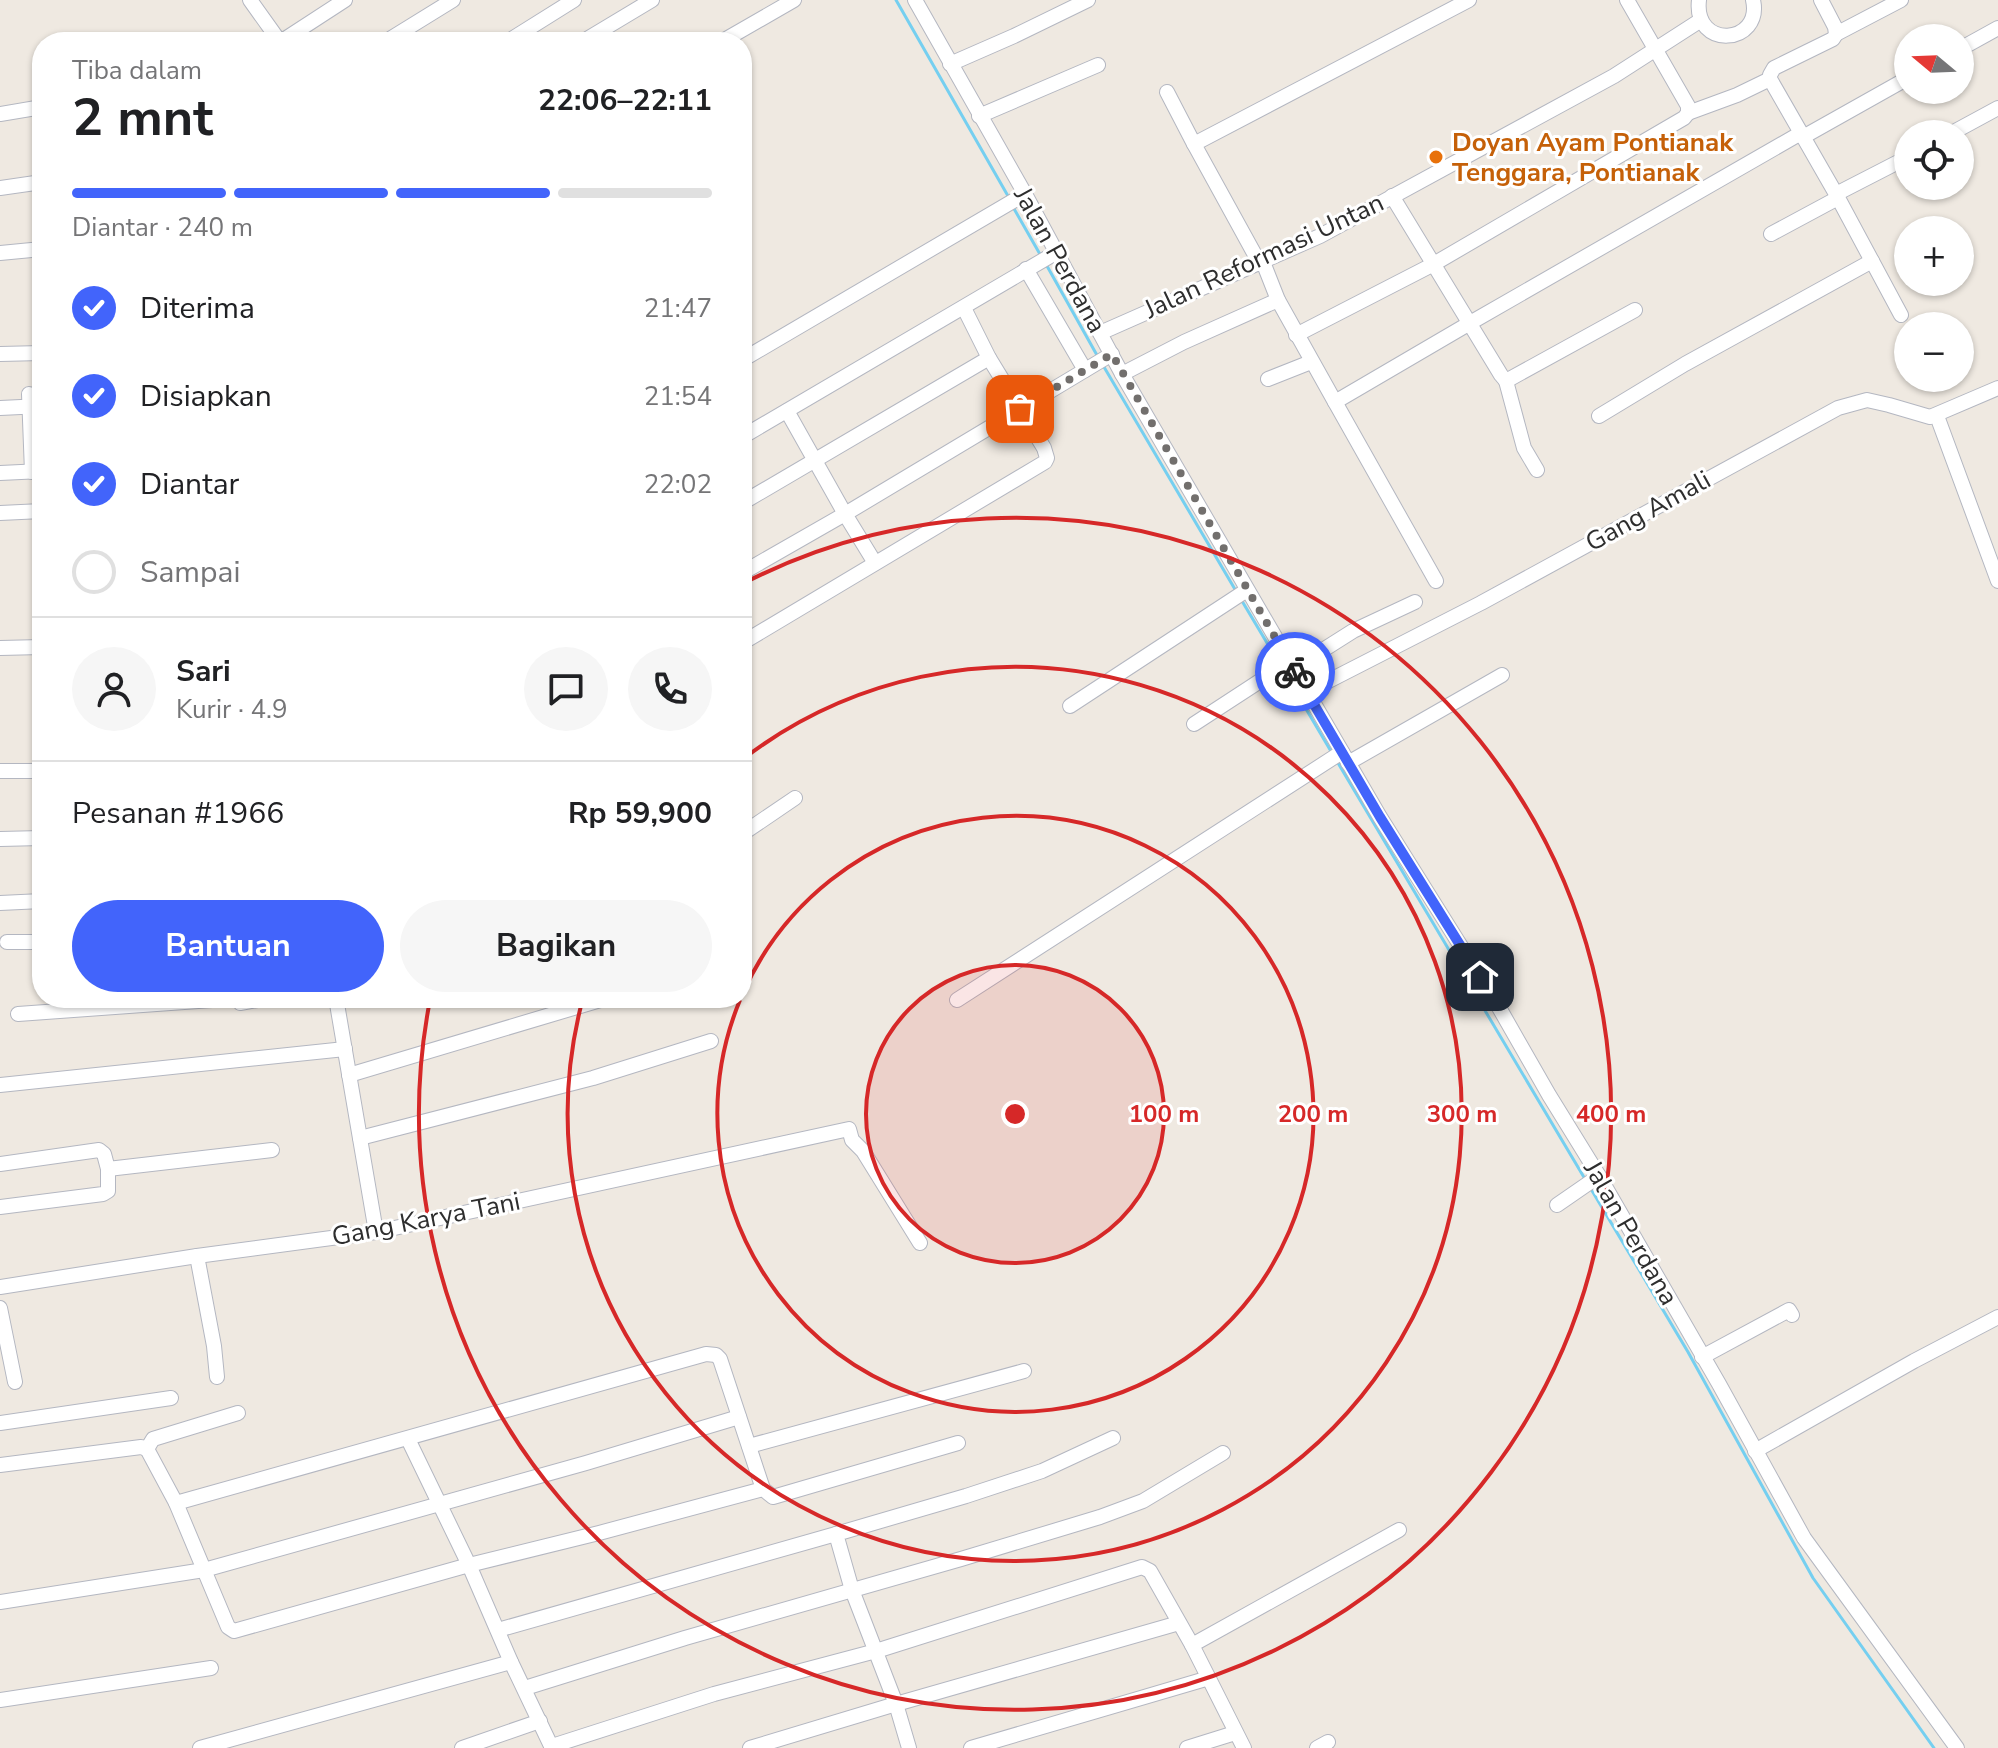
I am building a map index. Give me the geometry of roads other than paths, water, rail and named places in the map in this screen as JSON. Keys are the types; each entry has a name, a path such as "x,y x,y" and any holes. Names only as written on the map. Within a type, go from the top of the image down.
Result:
{"street":[{"path":"250,0 276,32"},
{"path":"297,32 345,0"},
{"path":"401,32 453,0"},
{"path":"520,32 552,6 574,0"},
{"path":"599,32 652,0"},
{"path":"738,32 794,0"},
{"path":"950,64 1088,0"},
{"path":"1194,144 1469,0"},
{"path":"1627,0 1688,106 1688,113"},
{"path":"1699,0 1698,10 1707,29 1717,35 1728,36 1748,26 1753,16 1753,0"},
{"path":"1821,0 1836,34"},
{"path":"1899,312 1770,75 1774,68 1901,0"},
{"name":"Jalan Perdana","path":"921,2 1017,199 1100,333 1099,362 1122,374 1242,594 1307,692 1339,757 1497,1004 1549,1095 1591,1181 1702,1357 1804,1538 1957,1748"},
{"name":"Jalan Reformasi Untan","path":"1100,333 1320,236 1614,76 1701,20"},
{"path":"1974,41 1998,28"},
{"path":"979,116 1098,65"},
{"path":"1296,335 1432,265 1669,128 1688,113 1770,79"},
{"path":"1335,402 1894,86"},
{"path":"1167,92 1262,263 1296,335 1436,581"},
{"path":"1974,121 1998,108"},
{"path":"0,114 32,109"},
{"path":"1771,234 1894,165"},
{"path":"0,188 32,183"},
{"path":"1392,196 1506,381 1524,448 1537,470"},
{"path":"752,354 1017,199"},
{"path":"0,253 32,250"},
{"path":"752,431 1052,254"},
{"path":"1599,416 1685,364 1872,261"},
{"path":"752,567 1099,362 1028,267"},
{"path":"1122,374 1278,300"},
{"path":"752,637 1045,462 1044,448 989,358 964,308"},
{"path":"1506,381 1635,310"},
{"path":"0,354 32,353"},
{"path":"752,497 989,358"},
{"path":"1268,379 1311,362"},
{"path":"1998,388 1937,416 1998,581"},
{"name":"Gang Amali","path":"1307,692 1481,603 1838,408 1867,400 1930,417 1937,416"},
{"path":"0,408 32,402"},
{"path":"787,411 875,563"},
{"path":"0,473 32,471"},
{"path":"0,513 32,511"},
{"path":"1070,706 1242,594"},
{"path":"1194,724 1353,631 1415,602"},
{"path":"0,648 32,647"},
{"path":"957,1000 1339,757 1502,675"},
{"path":"0,771 32,771"},
{"path":"752,827 795,798"},
{"path":"0,839 32,838"},
{"path":"0,903 32,901"},
{"path":"7,942 32,942"},
{"path":"18,1014 86,1008"},
{"path":"338,1008 376,1232"},
{"path":"349,1075 573,1008"},
{"path":"360,1138 593,1078 711,1041"},
{"path":"0,1085 345,1049"},
{"name":"Gang Karya Tani","path":"0,1287 376,1232 849,1129 852,1140 863,1151 920,1243"},
{"path":"0,1164 99,1150 104,1154 108,1169 108,1191 103,1194 0,1207"},
{"path":"108,1169 272,1150"},
{"path":"1557,1205 1591,1181"},
{"path":"197,1256 217,1377"},
{"path":"0,1308 15,1382"},
{"path":"1702,1357 1789,1310 1792,1315"},
{"path":"1755,1451 1998,1317"},
{"path":"176,1503 706,1354 716,1355 720,1359 763,1489 773,1497 958,1443"},
{"path":"749,1446 1024,1371"},
{"path":"0,1423 171,1398"},
{"path":"147,1449 153,1439 238,1413"},
{"path":"0,1602 204,1570 739,1417"},
{"path":"498,1630 966,1496 1042,1471 1113,1438"},
{"path":"408,1439 552,1747 714,1694 876,1651 1142,1567 1150,1571 1192,1645 1206,1679 1244,1748"},
{"path":"0,1465 141,1447 147,1449 176,1503 228,1627 234,1631 469,1565 763,1489"},
{"path":"525,1688 1100,1517 1143,1501 1223,1453"},
{"path":"1192,1645 1399,1530"},
{"path":"836,1534 852,1590 896,1704 909,1748"},
{"path":"750,1748 1179,1623"},
{"path":"200,1748 511,1662"},
{"path":"0,1700 211,1668"},
{"path":"971,1748 1206,1679"},
{"path":"462,1748 540,1721"},
{"path":"1187,1748 1235,1733"}],"waterway":[{"path":"896,0 1008,196"},
{"path":"1013,207 1041,256"},
{"path":"1047,266 1098,357"},
{"path":"1104,367 1236,591"},
{"path":"1242,601 1279,663"},
{"path":"1283,670 1332,753"},
{"path":"1338,763 1585,1179"},
{"path":"1591,1189 1688,1352 1813,1578 1934,1748"}],"place":[{"name":"Doyan Ayam Pontianak Tenggara, Pontianak","path":"1436,157"}]}
